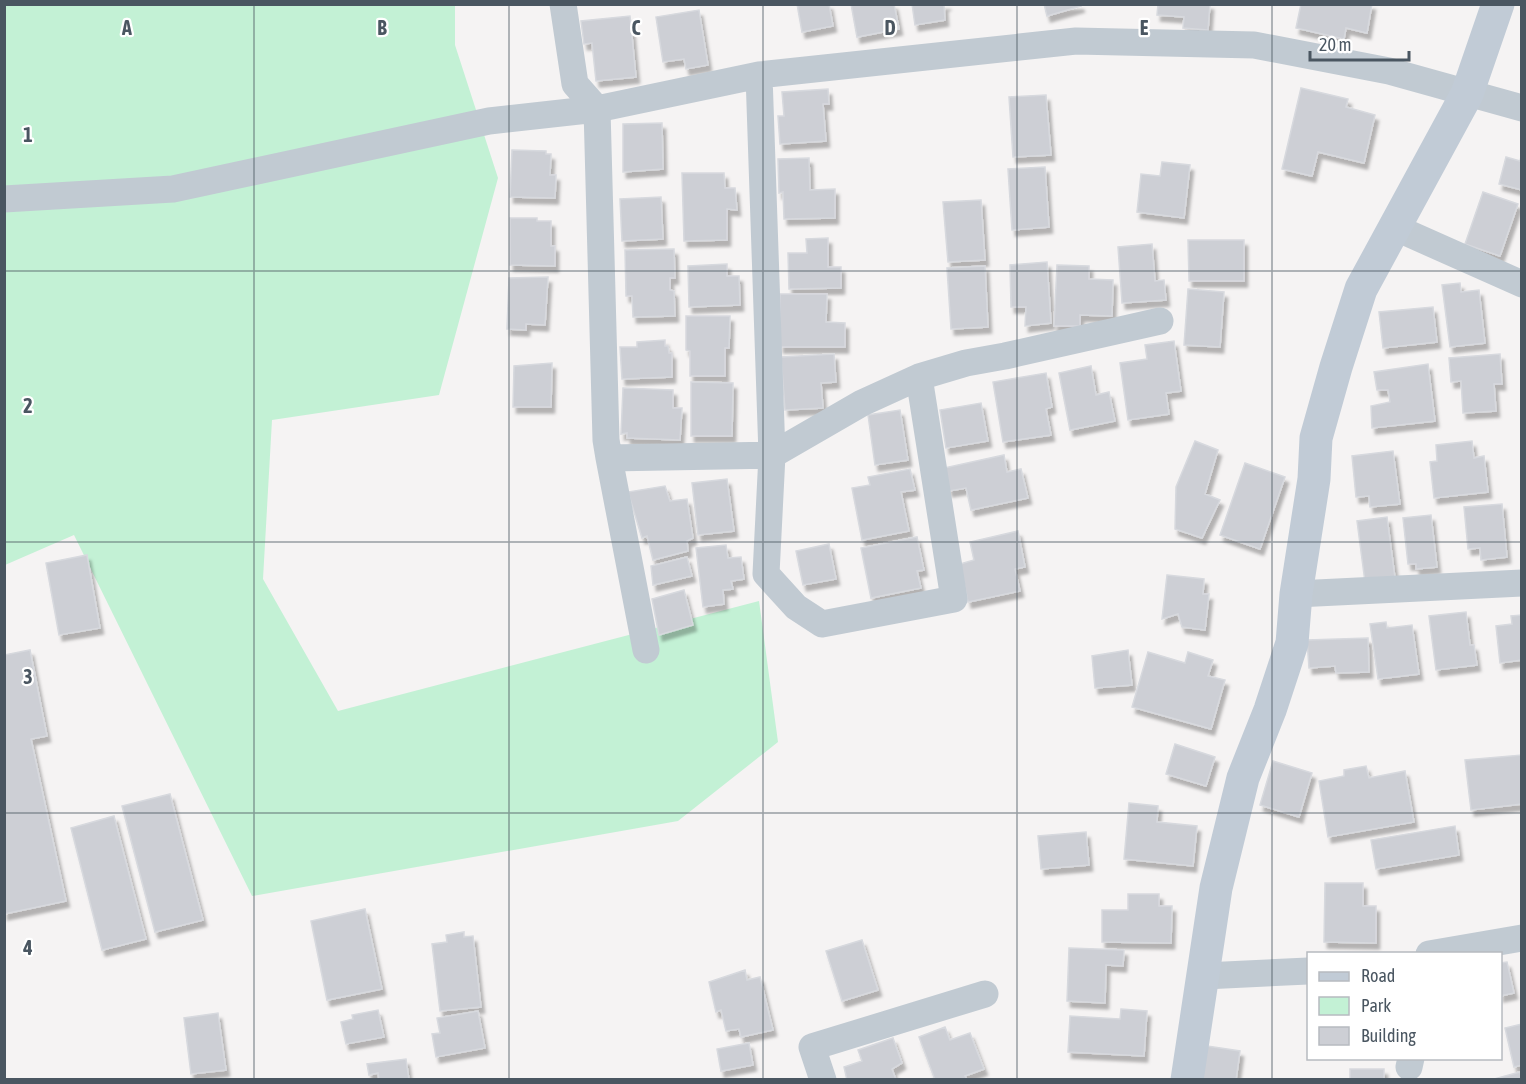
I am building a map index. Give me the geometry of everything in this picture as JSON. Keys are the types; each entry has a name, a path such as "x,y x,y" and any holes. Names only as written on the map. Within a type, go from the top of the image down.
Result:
{"street":[{"path":"563,4 575,84 597,109 606,440 646,650"},
{"path":"1187,1080 1216,888 1243,778 1270,710 1292,643 1296,594 1314,479 1316,438 1336,367 1362,289 1467,94 1498,4"},
{"path":"4,199 173,189 489,121 597,109 759,75 1076,41 1254,45 1389,71 1521,108"},
{"path":"759,75 772,455 766,574 796,607 822,624 954,599 919,377"},
{"path":"1394,227 1521,284"},
{"path":"609,458 772,455 862,403 919,377 966,363 1160,321"},
{"path":"1296,594 1521,584"},
{"path":"1440,952 1521,938"},
{"path":"1204,976 1307,971"},
{"path":"823,1080 812,1047 985,994"}],"green space":[{"path":"5,5 455,5 455,45 498,178 439,395 272,420 263,579 338,711 759,601 778,742 678,821 252,896 74,535 5,565"}],"building":[{"path":"797,4 829,4 833,26 802,32"},
{"path":"851,4 894,4 899,29 857,37"},
{"path":"912,4 948,4 944,5 945,20 915,25"},
{"path":"1044,4 1080,4 1081,6 1047,16"},
{"path":"1158,4 1210,4 1208,30 1183,28 1184,17 1157,15"},
{"path":"1301,4 1372,4 1367,33 1346,28 1344,39 1296,28"},
{"path":"699,10 708,65 686,69 684,59 663,62 656,17"},
{"path":"630,16 636,77 596,81 592,43 584,44 581,21"},
{"path":"1301,88 1348,99 1346,107 1375,115 1364,163 1318,152 1312,176 1282,169"},
{"path":"828,89 829,104 823,104 826,141 780,144 778,116 784,116 782,92"},
{"path":"1046,95 1051,155 1013,157 1009,97"},
{"path":"662,123 663,169 623,172 623,124"},
{"path":"512,150 546,151 546,154 551,154 550,175 556,175 555,198 510,197"},
{"path":"1522,153 1522,190 1499,184 1506,157 1520,161"},
{"path":"809,158 810,190 835,189 835,218 784,219 783,192 779,193 778,159"},
{"path":"1162,162 1190,165 1184,218 1137,212 1141,174 1160,176"},
{"path":"1045,167 1049,227 1012,230 1008,169"},
{"path":"682,173 724,173 725,188 735,188 737,210 727,209 727,240 684,241"},
{"path":"1483,192 1518,204 1500,256 1465,244"},
{"path":"661,197 663,239 622,241 620,199"},
{"path":"981,200 985,260 948,262 943,202"},
{"path":"510,218 537,218 537,221 551,221 551,246 555,246 555,266 510,265"},
{"path":"828,238 828,267 841,267 841,288 789,289 788,253 807,253 806,239"},
{"path":"1188,240 1244,240 1244,281 1189,281"},
{"path":"1152,244 1155,281 1164,280 1166,300 1122,303 1118,247"},
{"path":"674,249 675,278 670,278 670,290 674,291 675,316 633,317 632,296 626,296 625,250"},
{"path":"1047,262 1051,323 1025,326 1026,307 1011,307 1010,265"},
{"path":"727,264 727,276 739,276 740,305 689,307 688,266"},
{"path":"1057,265 1089,266 1089,279 1113,280 1112,316 1080,315 1080,326 1054,326"},
{"path":"985,266 988,327 951,329 947,268"},
{"path":"548,277 545,325 526,324 526,330 507,329 509,278"},
{"path":"1460,283 1461,292 1479,290 1485,343 1450,347 1442,285"},
{"path":"1188,289 1224,292 1220,347 1184,345"},
{"path":"780,294 827,294 826,322 845,323 845,347 780,347"},
{"path":"1433,307 1437,342 1383,348 1379,312"},
{"path":"686,316 730,316 729,348 725,348 725,376 690,376 690,351 686,350"},
{"path":"665,340 665,346 668,346 669,353 672,353 672,377 622,379 620,347 637,347 637,342"},
{"path":"1174,341 1181,391 1166,393 1169,414 1128,420 1120,363 1147,359 1145,345"},
{"path":"834,354 836,382 821,383 823,408 785,410 781,357"},
{"path":"1500,354 1502,384 1494,384 1496,411 1463,413 1461,381 1451,382 1449,358"},
{"path":"552,363 551,407 513,407 514,366"},
{"path":"1428,364 1435,421 1372,428 1371,406 1390,402 1388,390 1377,390 1374,372"},
{"path":"1091,366 1096,395 1109,392 1115,421 1070,430 1059,373"},
{"path":"1046,373 1052,407 1046,409 1051,435 1003,442 993,382"},
{"path":"691,382 733,383 732,436 691,436"},
{"path":"623,388 673,390 673,408 682,408 680,440 627,438 627,433 621,434"},
{"path":"981,403 988,441 946,448 940,410"},
{"path":"900,410 908,460 875,465 868,415"},
{"path":"1195,441 1218,450 1205,494 1220,500 1202,538 1175,529 1176,487"},
{"path":"1472,441 1474,458 1484,456 1488,492 1434,498 1430,462 1437,461 1436,445"},
{"path":"1393,451 1400,504 1370,507 1369,496 1356,497 1352,456"},
{"path":"1004,455 1007,472 1021,469 1028,498 971,510 966,488 949,491 944,468"},
{"path":"1245,463 1285,477 1260,549 1220,535"},
{"path":"910,469 915,490 901,492 909,531 862,540 852,488 870,485 868,477"},
{"path":"727,479 734,531 698,535 692,483"},
{"path":"665,486 670,501 687,499 693,538 687,541 688,551 653,560 647,536 642,538 628,492"},
{"path":"1502,504 1507,557 1481,560 1480,548 1468,549 1464,507"},
{"path":"1431,515 1437,567 1416,569 1416,564 1408,564 1403,518"},
{"path":"1387,517 1395,578 1365,582 1357,521"},
{"path":"1018,531 1025,567 1015,569 1020,591 968,602 960,564 974,560 970,542"},
{"path":"917,537 924,570 917,571 921,588 871,598 861,548"},
{"path":"829,544 836,579 803,585 796,551"},
{"path":"726,545 728,558 741,557 744,579 731,581 733,589 723,590 724,604 703,607 696,548"},
{"path":"87,555 100,628 59,635 46,563"},
{"path":"687,557 692,576 653,585 651,566"},
{"path":"1167,575 1204,579 1203,594 1209,594 1205,630 1182,627 1178,614 1162,619"},
{"path":"684,590 693,625 659,635 652,599"},
{"path":"1466,612 1470,645 1474,645 1477,665 1436,670 1429,616"},
{"path":"1522,615 1522,660 1500,663 1496,626 1512,624 1511,616"},
{"path":"1386,622 1387,628 1412,625 1419,674 1378,679 1370,624"},
{"path":"1368,638 1369,672 1336,673 1335,666 1309,668 1307,640"},
{"path":"30,650 47,736 31,739 66,901 4,914 4,655"},
{"path":"1128,650 1132,685 1095,688 1092,656"},
{"path":"1148,652 1185,663 1188,652 1213,660 1208,676 1225,680 1211,729 1132,707"},
{"path":"1175,744 1215,757 1206,786 1166,774"},
{"path":"1522,755 1522,804 1471,810 1465,760"},
{"path":"1273,761 1312,773 1299,817 1260,805"},
{"path":"1366,766 1369,778 1405,771 1414,822 1328,837 1319,781 1344,776 1344,770"},
{"path":"170,794 203,920 155,932 122,806"},
{"path":"1129,803 1158,806 1157,822 1197,826 1193,866 1124,859"},
{"path":"114,816 146,939 102,950 71,828"},
{"path":"1455,826 1459,855 1376,869 1371,840"},
{"path":"1086,832 1089,865 1041,869 1038,836"},
{"path":"1325,883 1363,883 1363,906 1376,906 1376,943 1324,942"},
{"path":"1128,894 1159,894 1159,906 1172,906 1171,943 1102,942 1102,910 1128,910"},
{"path":"365,909 382,989 327,1000 311,921"},
{"path":"464,932 464,937 473,936 481,1007 440,1011 432,944 447,942 446,935"},
{"path":"862,940 878,990 842,1001 826,951"},
{"path":"1069,948 1124,950 1123,966 1106,965 1105,1003 1067,1001"},
{"path":"1507,962 1514,993 1502,996 1502,963"},
{"path":"745,970 747,980 760,977 773,1030 741,1037 739,1029 726,1031 721,1010 716,1012 709,982"},
{"path":"1121,1009 1147,1011 1144,1056 1068,1052 1070,1016 1120,1019"},
{"path":"378,1010 384,1037 346,1044 341,1022 353,1019 352,1015"},
{"path":"478,1011 485,1048 436,1057 432,1034 440,1033 437,1018"},
{"path":"218,1013 226,1070 191,1074 184,1018"},
{"path":"1522,1024 1522,1065 1514,1067 1505,1028"},
{"path":"945,1027 950,1040 970,1033 984,1069 965,1076 967,1080 935,1080 919,1037"},
{"path":"893,1038 902,1063 892,1069 896,1080 847,1080 844,1067 862,1061 858,1050"},
{"path":"749,1043 753,1065 721,1071 717,1049"},
{"path":"1207,1046 1240,1051 1236,1080 1202,1080"},
{"path":"406,1059 409,1080 379,1080 378,1073 369,1075 367,1064"},
{"path":"1350,1069 1384,1069 1384,1080 1350,1080"},
{"path":"1520,1072 1522,1080 1494,1080 1494,1079"}]}
